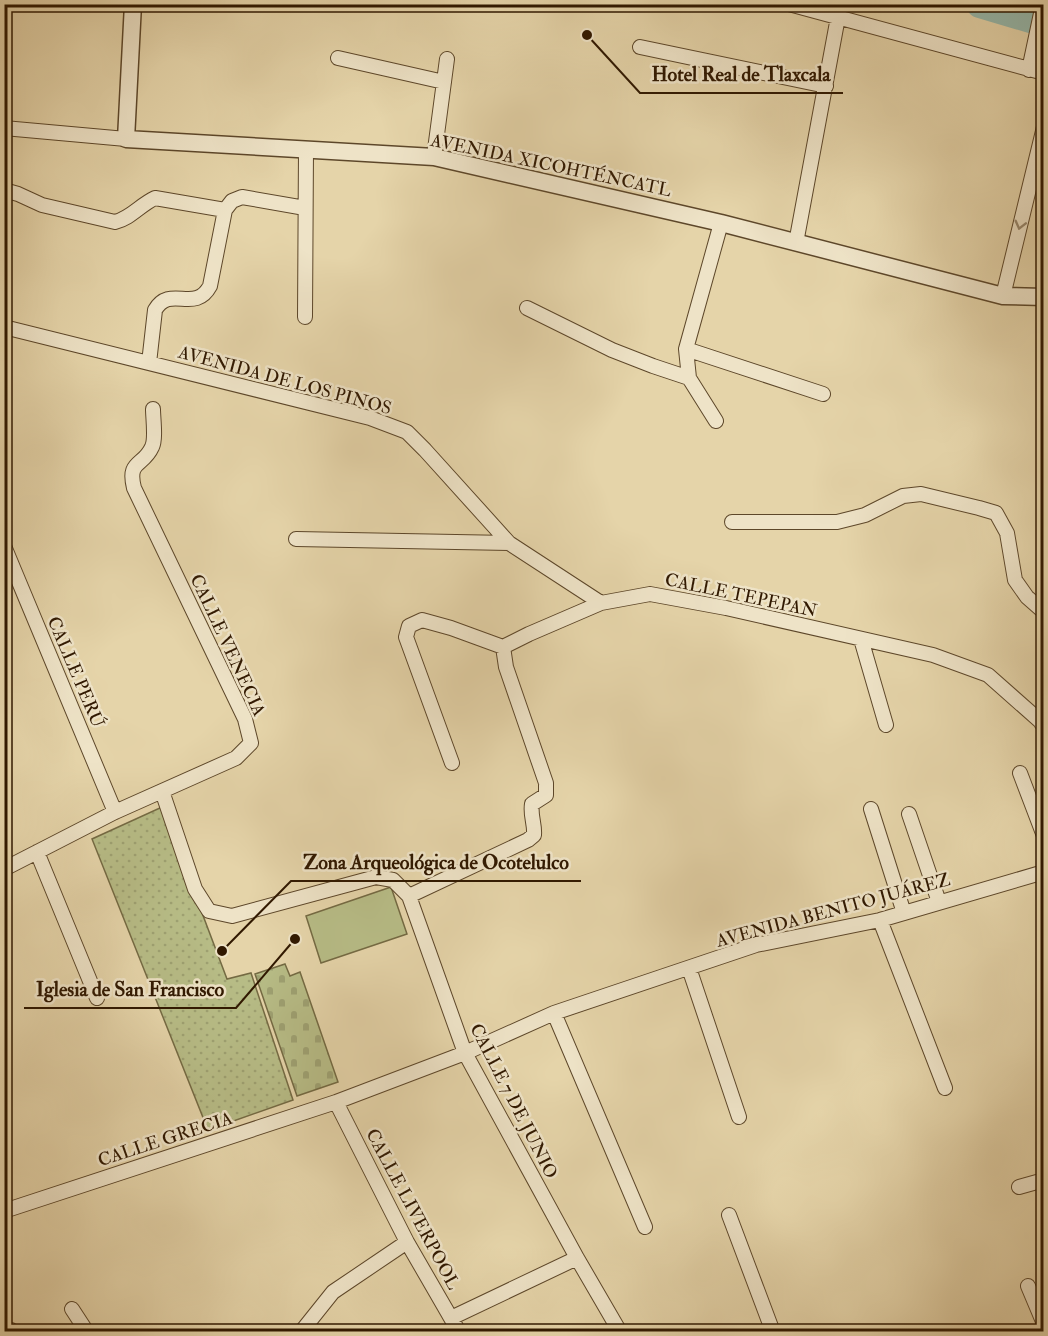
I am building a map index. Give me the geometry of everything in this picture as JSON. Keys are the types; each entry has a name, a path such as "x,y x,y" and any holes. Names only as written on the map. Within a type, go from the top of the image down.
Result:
{"street":[{"path":"126,139 133,4"},
{"path":"789,4 1044,74"},
{"path":"1029,70 1043,6"},
{"path":"796,243 838,18"},
{"path":"640,47 826,86"},
{"path":"338,58 444,82"},
{"path":"434,157 447,59"},
{"path":"1002,296 1044,127"},
{"name":"AVENIDA XICOHTÉNCATL","path":"4,128 126,139 434,157 721,223 1002,296 1044,297"},
{"path":"305,317 306,150"},
{"path":"4,190 42,205 115,222 124,220 145,202 154,198 225,210"},
{"path":"149,363 155,310 159,302 167,298 198,299 206,293 210,286 225,210 232,201 242,197 305,208"},
{"path":"716,421 689,378 686,349 721,223"},
{"path":"526,308 612,350 689,378"},
{"name":"AVENIDA DE LOS PINOS","path":"4,327 370,418 407,432 509,543 601,603"},
{"path":"686,349 823,394"},
{"name":"CALLE VENECIA","path":"4,869 115,812 236,758 251,743 245,719 131,476 136,465 154,445 153,408"},
{"path":"732,522 837,522 865,515 903,496 921,495 979,508 996,513 1007,533 1015,580 1027,597 1044,612"},
{"path":"296,539 509,543"},
{"name":"CALLE PERÚ","path":"4,546 115,812"},
{"name":"CALLE TEPEPAN","path":"503,647 601,603 650,594 726,608 933,655 988,675 1044,727"},
{"path":"409,896 528,840 534,835 530,812 532,804 546,795 546,783 506,667 503,647 422,620 408,626 406,637 452,763"},
{"path":"861,639 886,725"},
{"path":"1020,773 1044,836"},
{"name":"CALLE 7 DE JUNIO","path":"162,791 195,889 209,911 232,916 376,877 393,880 409,896 465,1053 577,1258 621,1332"},
{"path":"871,809 904,913"},
{"path":"909,814 939,902"},
{"path":"38,852 97,998"},
{"name":"AVENIDA BENITO JUÁREZ","path":"465,1053 554,1013 756,945 880,920 1044,872"},
{"path":"880,920 945,1088"},
{"path":"689,968 739,1117"},
{"path":"554,1013 645,1227"},
{"name":"CALLE GRECIA","path":"4,1211 336,1102 465,1053"},
{"name":"CALLE LIVERPOOL","path":"336,1102 407,1242 459,1332"},
{"path":"1019,1187 1044,1180"},
{"path":"729,1215 773,1332"},
{"path":"301,1332 333,1292 407,1242"},
{"path":"451,1318 577,1258"},
{"path":"1028,1286 1044,1324"},
{"path":"72,1309 87,1332"}],"green space":[{"path":"162,807 227,979 251,973 293,1100 208,1130 92,839"},
{"path":"391,887 407,934 321,963 306,916"},
{"path":"285,964 290,976 300,972 338,1082 297,1096 255,974"}],"waterway":[{"path":"980,4 1044,23"}],"place":[{"name":"Hotel Real de Tlaxcala","path":"587,35"},
{"name":"Iglesia de San Francisco","path":"295,939"},
{"name":"Zona Arqueológica de Ocotelulco","path":"222,951"}]}
